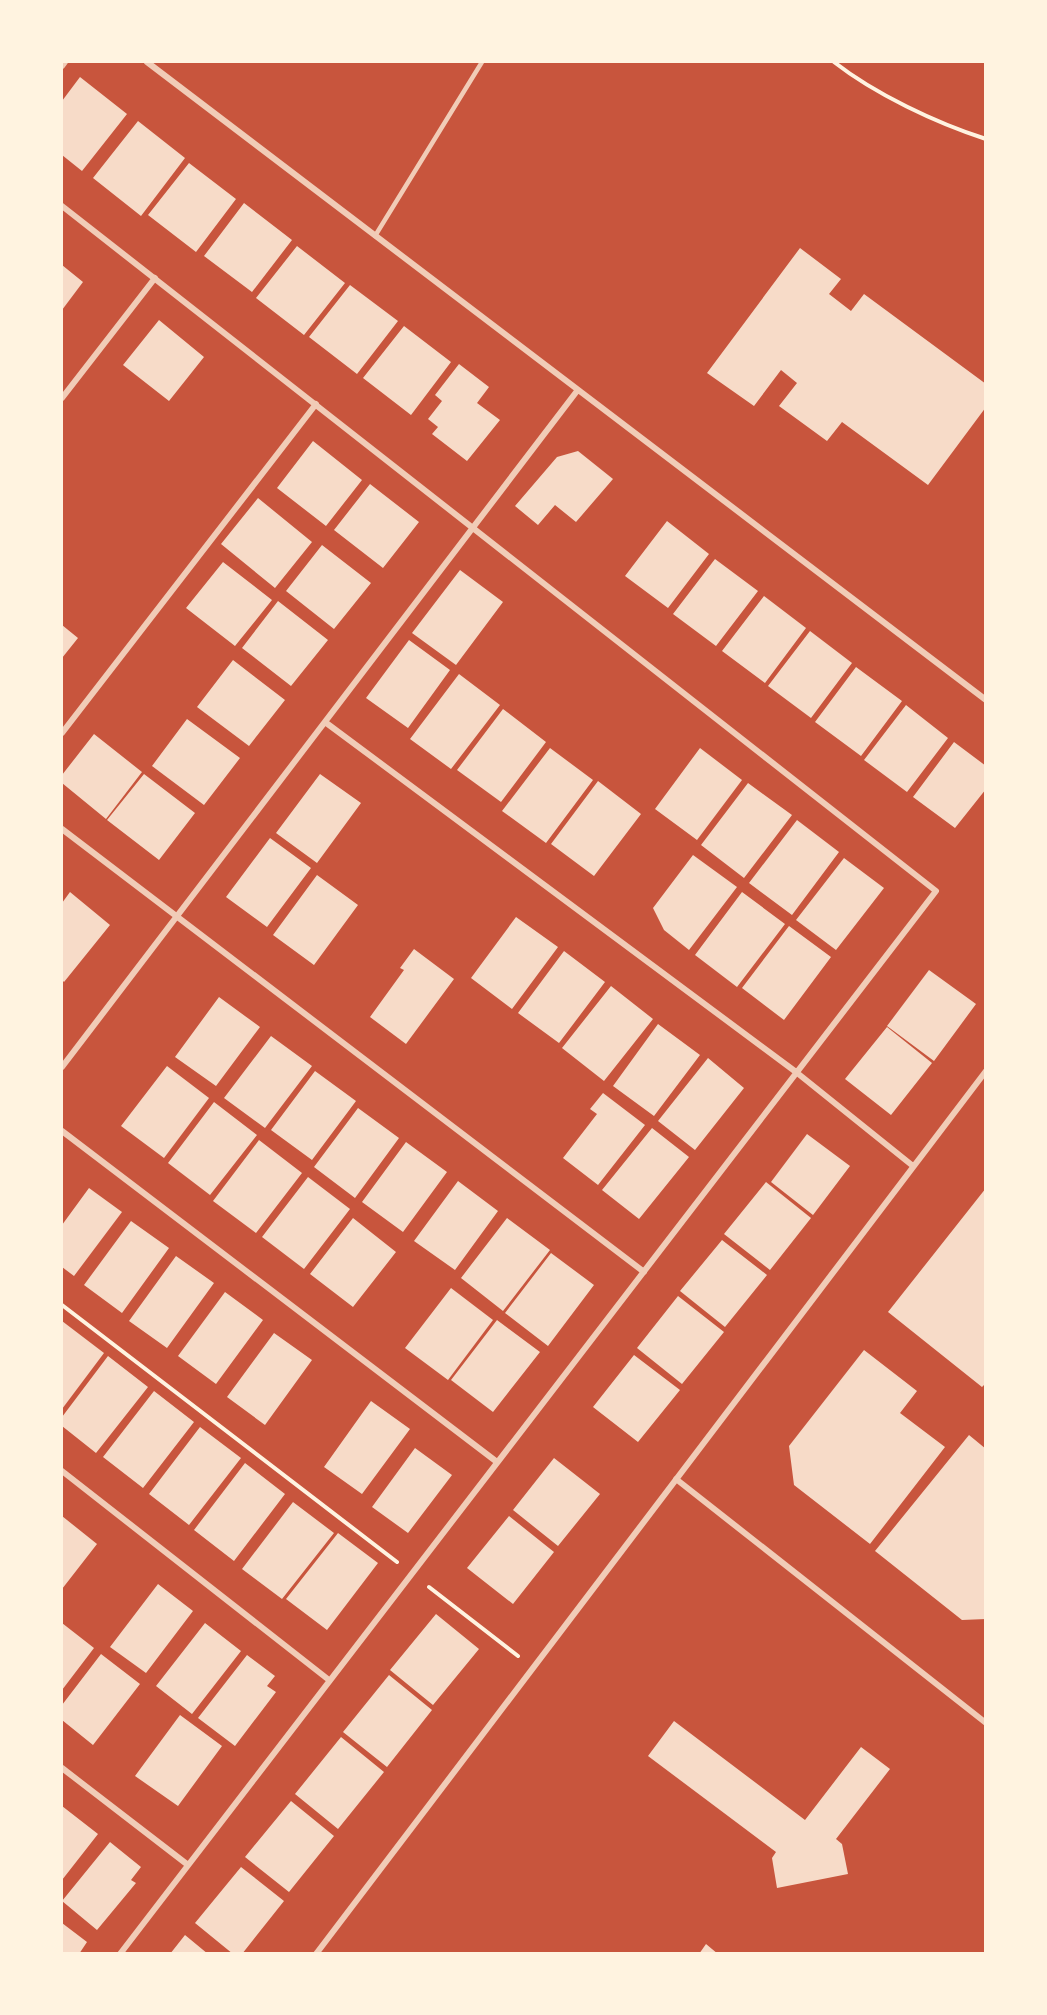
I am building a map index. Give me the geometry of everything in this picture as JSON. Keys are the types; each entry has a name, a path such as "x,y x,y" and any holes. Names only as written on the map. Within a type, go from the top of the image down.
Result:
{"street":[{"path":"62,66 65,62"},
{"path":"147,62 986,700"},
{"path":"62,206 936,891 120,1953"},
{"path":"62,398 155,278"},
{"path":"62,1067 577,391"},
{"path":"62,733 316,404"},
{"path":"325,722 796,1072 914,1166"},
{"path":"62,829 644,1272"},
{"path":"316,1953 986,1071"},
{"path":"62,1131 497,1462"},
{"path":"62,1471 329,1680"},
{"path":"676,1479 984,1719"},
{"path":"62,1768 188,1864"}],"lane":[{"path":"375,236 482,62"}],"path":[{"path":"834,62 901,103 958,130 986,139"},
{"path":"62,1305 533,1667"}],"building":[{"path":"80,77 127,114 82,171 62,155 62,101"},
{"path":"138,121 185,158 141,216 93,178"},
{"path":"189,163 236,199 196,252 148,215"},
{"path":"244,203 292,240 252,292 204,256"},
{"path":"297,246 345,283 304,335 256,298"},
{"path":"800,248 841,279 829,294 851,311 864,294 986,384 986,407 928,485 842,422 827,441 779,406 797,383 781,370 754,406 707,373"},
{"path":"62,265 83,282 62,310"},
{"path":"350,285 398,321 357,374 309,337"},
{"path":"159,320 204,357 169,401 123,365"},
{"path":"404,326 451,362 411,415 363,378"},
{"path":"459,364 489,387 477,403 500,420 467,461 432,434 438,427 428,419 442,401 435,395"},
{"path":"313,441 362,480 326,526 277,488"},
{"path":"578,451 613,479 576,522 555,505 538,525 515,506 557,457"},
{"path":"370,484 419,522 383,568 334,530"},
{"path":"258,498 312,542 275,588 221,544"},
{"path":"667,521 709,554 668,608 625,576"},
{"path":"322,545 371,583 334,629 286,591"},
{"path":"715,559 758,591 716,646 673,614"},
{"path":"223,562 272,600 235,646 186,608"},
{"path":"460,570 503,602 456,665 412,633"},
{"path":"764,596 806,628 765,683 722,651"},
{"path":"278,601 328,640 291,686 242,648"},
{"path":"62,625 78,638 62,658"},
{"path":"810,631 852,663 811,718 768,686"},
{"path":"409,640 450,670 408,728 366,698"},
{"path":"233,660 285,700 249,746 197,707"},
{"path":"856,667 902,701 861,756 815,722"},
{"path":"459,674 500,705 451,769 410,739"},
{"path":"906,705 948,738 907,792 864,760"},
{"path":"503,709 546,742 501,802 457,770"},
{"path":"187,719 240,758 204,805 152,766"},
{"path":"94,734 142,772 106,819 62,783 62,775"},
{"path":"954,742 986,766 986,789 955,828 913,797"},
{"path":"550,748 593,780 546,843 502,811"},
{"path":"700,748 742,780 697,840 655,809"},
{"path":"144,774 195,813 159,860 107,820"},
{"path":"320,774 361,803 317,863 276,833"},
{"path":"598,781 641,814 594,876 551,844"},
{"path":"748,783 792,815 744,878 701,845"},
{"path":"797,820 839,852 792,915 749,883"},
{"path":"270,838 311,868 267,927 226,897"},
{"path":"693,855 737,887 689,950 664,930 653,908"},
{"path":"844,858 884,888 836,950 796,920"},
{"path":"317,875 358,905 314,965 273,935"},
{"path":"70,892 110,925 64,982 62,980 62,903"},
{"path":"742,892 785,924 737,987 695,955"},
{"path":"516,917 558,947 512,1009 471,978"},
{"path":"789,926 831,957 784,1020 742,988"},
{"path":"414,949 454,979 406,1044 370,1017 404,970 400,968"},
{"path":"564,951 605,982 559,1043 518,1013"},
{"path":"929,970 976,1004 934,1061 887,1026"},
{"path":"611,986 653,1019 604,1081 562,1048"},
{"path":"219,997 260,1027 216,1086 175,1057"},
{"path":"658,1024 700,1055 654,1116 613,1086"},
{"path":"887,1027 932,1063 891,1115 845,1079"},
{"path":"271,1036 312,1066 265,1128 224,1098"},
{"path":"708,1058 744,1088 695,1150 658,1121"},
{"path":"167,1066 209,1098 164,1158 121,1126"},
{"path":"315,1071 356,1101 312,1160 271,1130"},
{"path":"603,1093 645,1125 598,1185 563,1158 597,1114 590,1109"},
{"path":"214,1102 257,1135 210,1195 168,1163"},
{"path":"358,1108 399,1138 355,1198 314,1167"},
{"path":"652,1128 689,1157 639,1219 602,1190"},
{"path":"807,1134 850,1166 813,1215 771,1182"},
{"path":"259,1140 302,1173 256,1233 213,1201"},
{"path":"406,1142 447,1172 403,1232 362,1202"},
{"path":"308,1177 350,1209 304,1269 262,1237"},
{"path":"458,1181 498,1211 455,1270 414,1241"},
{"path":"766,1182 811,1218 770,1270 724,1234"},
{"path":"89,1188 122,1212 74,1276 62,1267 62,1225"},
{"path":"986,1188 986,1383 982,1387 888,1312"},
{"path":"353,1218 396,1252 353,1307 310,1274"},
{"path":"507,1218 550,1250 503,1311 461,1278"},
{"path":"131,1221 169,1248 122,1313 84,1285"},
{"path":"722,1240 767,1275 725,1327 680,1291"},
{"path":"551,1253 594,1285 548,1346 505,1313"},
{"path":"176,1256 214,1283 167,1348 129,1321"},
{"path":"451,1288 493,1320 448,1380 405,1348"},
{"path":"225,1292 263,1320 216,1384 178,1356"},
{"path":"678,1296 724,1332 682,1384 637,1348"},
{"path":"497,1320 540,1352 493,1412 451,1380"},
{"path":"62,1321 104,1353 62,1409"},
{"path":"274,1333 312,1360 265,1425 227,1397"},
{"path":"864,1350 917,1391 900,1413 945,1447 870,1544 794,1485 789,1446"},
{"path":"634,1355 680,1390 638,1442 593,1407"},
{"path":"108,1356 148,1387 96,1453 62,1426 62,1417"},
{"path":"154,1391 194,1422 143,1488 103,1457"},
{"path":"371,1401 410,1429 362,1494 324,1467"},
{"path":"200,1427 241,1458 189,1525 149,1494"},
{"path":"969,1435 986,1449 986,1619 962,1620 875,1551"},
{"path":"415,1448 452,1475 408,1533 372,1507"},
{"path":"554,1458 600,1494 558,1546 513,1510"},
{"path":"245,1463 285,1494 234,1561 194,1530"},
{"path":"293,1502 334,1533 282,1599 242,1569"},
{"path":"62,1516 97,1544 62,1589"},
{"path":"509,1516 554,1552 513,1604 467,1568"},
{"path":"338,1533 378,1563 327,1630 286,1599"},
{"path":"158,1584 193,1611 146,1673 110,1647"},
{"path":"436,1614 479,1649 433,1705 390,1670"},
{"path":"62,1623 94,1648 62,1690"},
{"path":"205,1623 241,1651 192,1714 156,1686"},
{"path":"101,1654 140,1684 93,1745 62,1720 62,1705"},
{"path":"247,1655 275,1676 267,1686 276,1692 235,1746 198,1718"},
{"path":"389,1675 432,1710 387,1767 343,1732"},
{"path":"180,1715 222,1746 178,1806 135,1776"},
{"path":"674,1721 805,1820 861,1747 890,1769 836,1839 842,1844 848,1874 777,1888 772,1858 776,1852 648,1756"},
{"path":"341,1737 384,1772 338,1829 295,1794"},
{"path":"291,1801 334,1836 289,1892 245,1857"},
{"path":"62,1806 98,1834 62,1880"},
{"path":"110,1842 141,1867 131,1880 136,1883 97,1930 62,1901"},
{"path":"241,1867 284,1901 242,1954 233,1954 195,1923"},
{"path":"62,1923 87,1942 79,1954 62,1954"},
{"path":"185,1935 208,1954 170,1954"},
{"path":"706,1944 718,1954 699,1954"}]}
